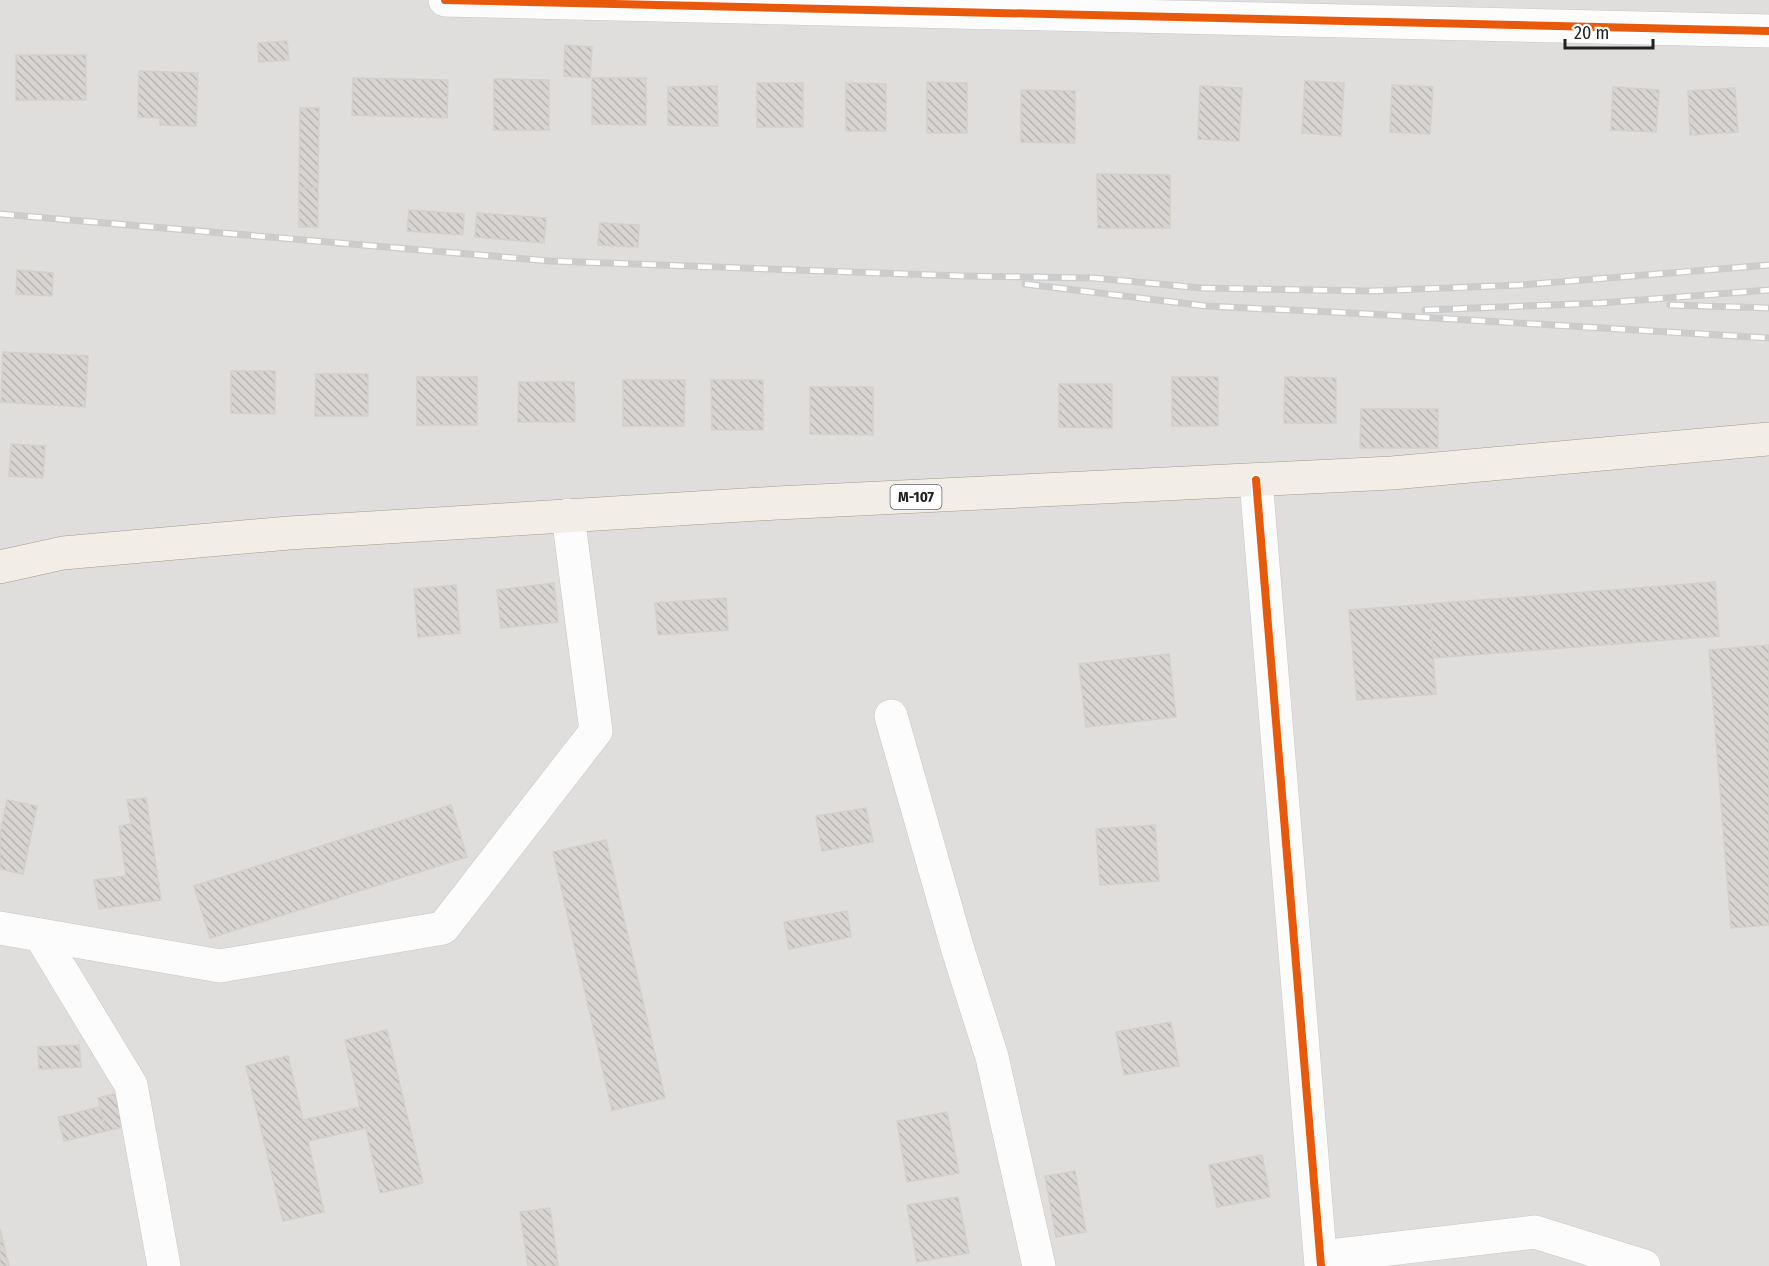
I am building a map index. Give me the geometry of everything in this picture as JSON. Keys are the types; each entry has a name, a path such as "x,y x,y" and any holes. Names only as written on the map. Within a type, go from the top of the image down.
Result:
{"main road":[{"name":"М-107","path":"0,567 63,553 289,533 777,503 1392,473 1769,439"}],"street":[{"path":"445,0 659,2 1769,31"},
{"path":"1256,480 1321,1261 1535,1232 1644,1266"},
{"path":"0,928 220,966 443,928 596,732 568,516"},
{"path":"0,556 63,553"},
{"path":"891,716 958,950 992,1057 1039,1266"},
{"path":"40,935 131,1085 164,1266"}],"shaded area":[{"path":"0,0 1769,0 1769,1266 0,1266"}],"building":[{"path":"287,41 289,60 259,62 258,43"},
{"path":"565,45 592,47 590,78 564,76"},
{"path":"16,55 86,55 86,100 16,100"},
{"path":"139,71 198,73 196,126 160,125 160,118 138,117"},
{"path":"353,78 448,80 447,118 352,115"},
{"path":"592,78 646,78 646,125 592,124"},
{"path":"494,79 549,80 549,130 494,130"},
{"path":"1305,81 1344,83 1341,136 1302,133"},
{"path":"927,82 967,83 967,133 927,133"},
{"path":"757,83 803,83 803,127 757,127"},
{"path":"846,83 886,84 886,131 846,131"},
{"path":"1392,85 1433,87 1430,134 1390,132"},
{"path":"717,86 718,126 668,125 668,87"},
{"path":"1200,86 1242,88 1239,141 1198,139"},
{"path":"1613,87 1659,90 1656,132 1611,130"},
{"path":"1735,88 1738,132 1690,135 1688,91"},
{"path":"1021,90 1075,91 1075,143 1021,142"},
{"path":"300,108 319,108 318,188 299,188"},
{"path":"1097,174 1170,175 1170,228 1098,228"},
{"path":"299,188 318,188 318,227 299,227"},
{"path":"409,210 464,214 463,235 407,231"},
{"path":"477,213 546,218 544,243 475,237"},
{"path":"600,223 639,225 638,247 598,245"},
{"path":"17,270 53,273 52,296 16,294"},
{"path":"3,352 88,356 85,407 1,402"},
{"path":"231,371 275,371 275,414 231,413"},
{"path":"316,374 368,374 368,416 315,416"},
{"path":"417,377 477,377 477,425 417,425"},
{"path":"1172,377 1218,377 1218,426 1172,426"},
{"path":"1285,377 1336,378 1336,423 1284,423"},
{"path":"623,380 685,380 684,426 623,426"},
{"path":"711,380 763,380 763,430 712,430"},
{"path":"519,382 574,382 575,422 518,422"},
{"path":"1059,384 1112,384 1112,428 1059,427"},
{"path":"810,387 873,387 873,435 810,434"},
{"path":"1361,409 1438,409 1438,448 1360,448"},
{"path":"11,444 45,446 43,478 9,476"},
{"path":"1715,582 1719,636 1433,658 1429,604"},
{"path":"554,583 558,622 501,628 497,590"},
{"path":"456,585 460,633 418,637 414,589"},
{"path":"726,598 728,630 658,635 655,603"},
{"path":"1429,604 1436,694 1357,700 1349,610"},
{"path":"1769,645 1769,925 1731,928 1709,650"},
{"path":"1169,654 1176,717 1086,727 1079,664"},
{"path":"146,798 161,900 99,909 94,880 126,876 119,826 131,824 127,800"},
{"path":"7,800 37,806 23,874 0,869 0,834"},
{"path":"451,805 467,857 210,938 194,886"},
{"path":"866,808 873,842 822,851 816,816"},
{"path":"1155,825 1159,881 1100,885 1096,829"},
{"path":"606,840 665,1098 612,1110 553,852"},
{"path":"847,911 851,937 789,949 784,922"},
{"path":"1171,1022 1179,1066 1124,1075 1116,1032"},
{"path":"387,1030 423,1183 380,1193 366,1128 308,1141 324,1212 283,1221 246,1066 288,1056 303,1120 360,1107 345,1040"},
{"path":"79,1045 81,1067 39,1069 38,1047"},
{"path":"115,1094 123,1127 106,1131 98,1098"},
{"path":"100,1107 106,1131 64,1141 58,1117"},
{"path":"947,1112 959,1173 907,1182 897,1121"},
{"path":"1262,1155 1270,1197 1217,1207 1209,1165"},
{"path":"1075,1171 1086,1232 1056,1237 1045,1176"},
{"path":"958,1197 969,1253 917,1262 907,1205"},
{"path":"550,1208 558,1266 528,1266 520,1212"},
{"path":"0,1229 9,1266 0,1266"}],"railway":[{"path":"0,214 550,261 962,276 1094,278 1202,288 1371,291 1520,285 1769,265"},
{"path":"1025,284 1206,306 1769,338"},
{"path":"1425,310 1601,303 1769,290"},
{"path":"1670,305 1769,308"}],"cycle path":[{"path":"445,0 1769,31"},
{"path":"1256,480 1321,1266"}]}
